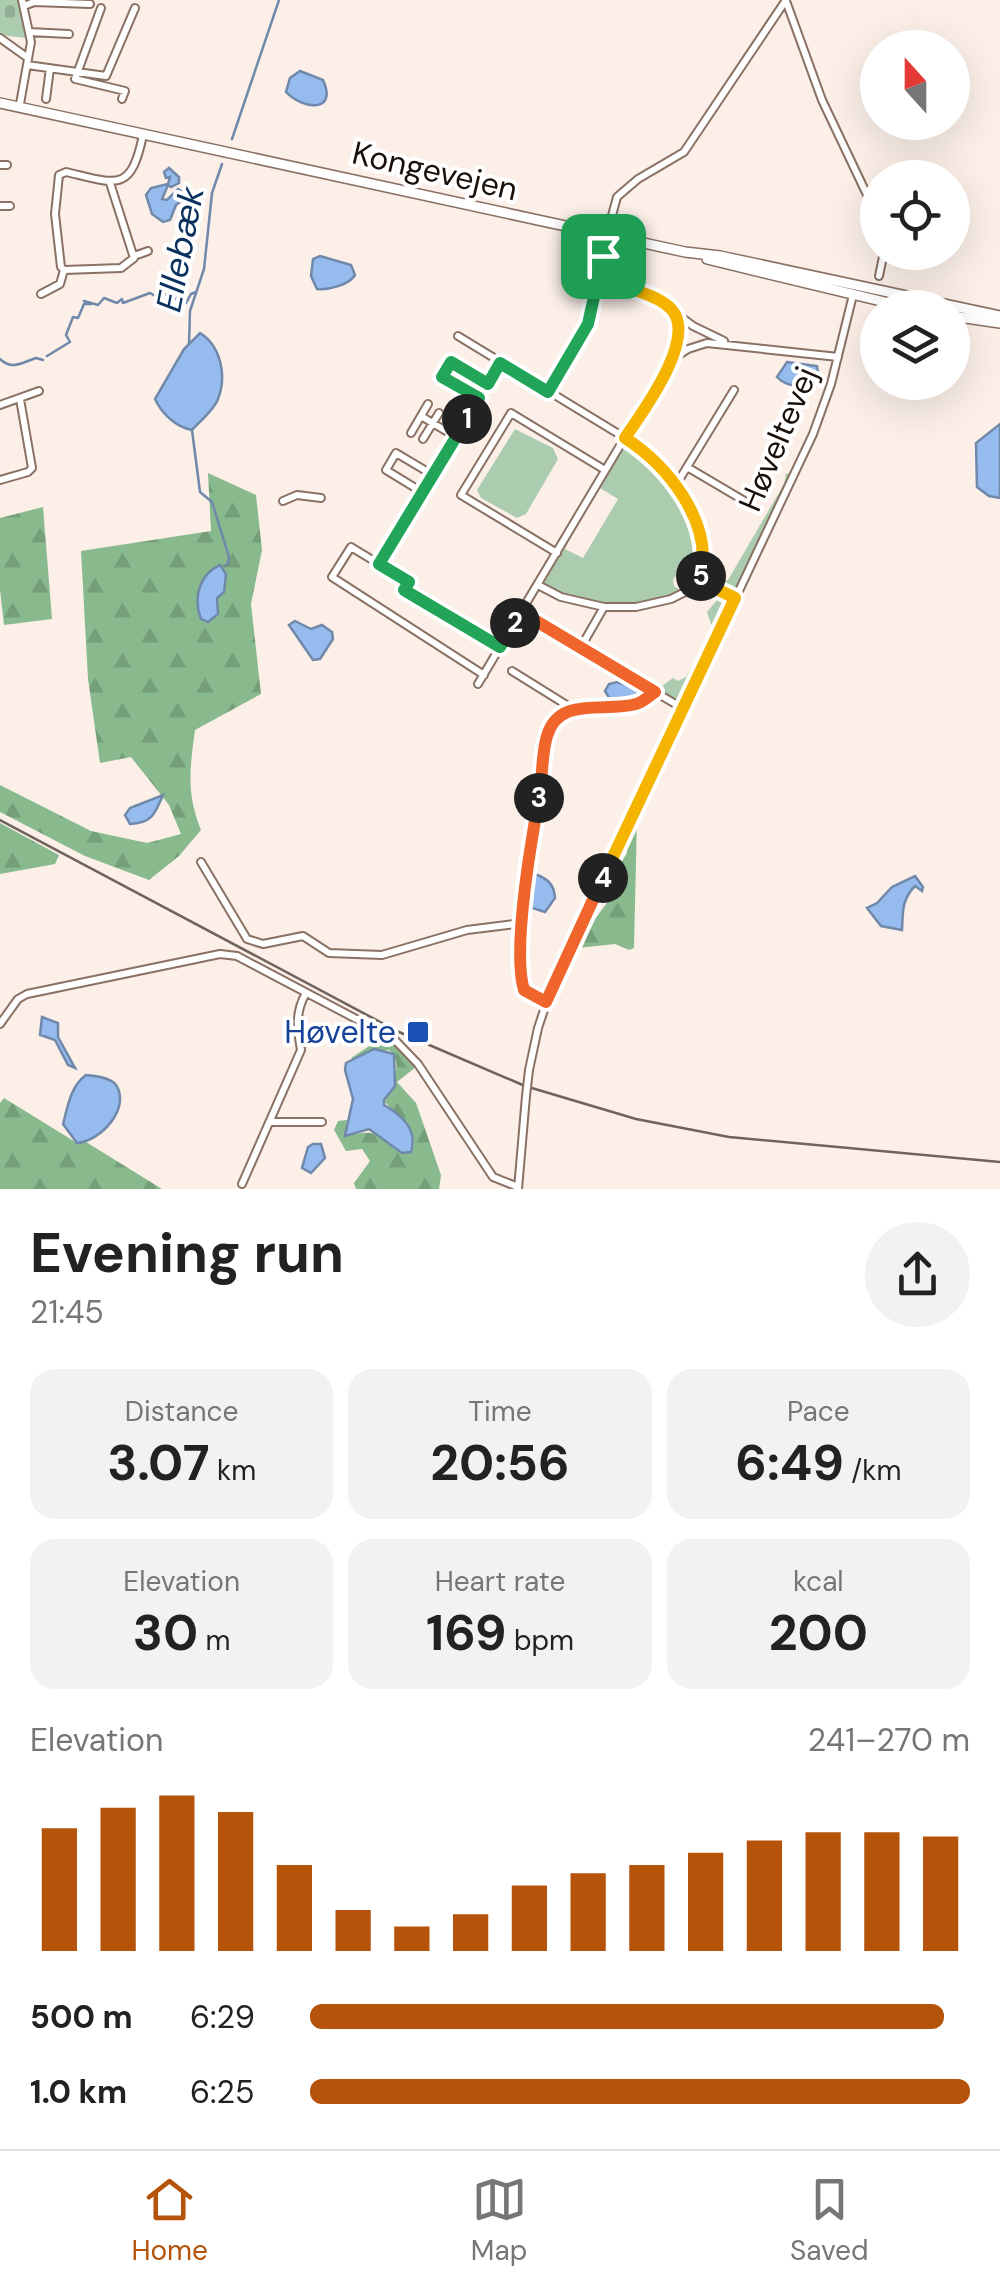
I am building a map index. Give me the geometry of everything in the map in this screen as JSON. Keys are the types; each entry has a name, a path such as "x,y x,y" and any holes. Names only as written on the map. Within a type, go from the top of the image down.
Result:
{"main road":[{"name":"Kongevejen","path":"0,100 143,134"},
{"name":"Kongevejen","path":"0,100 232,154 873,290"},
{"name":"Kongevejen","path":"685,252 852,299"},
{"path":"834,282 846,286 852,299"},
{"path":"852,299 860,291"},
{"path":"852,299 860,300"},
{"name":"Kongevejen","path":"970,310 1000,316"},
{"path":"970,319 1000,324"}],"street":[{"path":"786,1 822,100 860,180"},
{"path":"610,223 616,196 684,152 786,1"},
{"path":"20,104 30,32 23,3 90,4"},
{"path":"101,8 76,70 76,80 124,91 122,99"},
{"path":"0,38 27,62 104,76 135,8"},
{"path":"30,32 70,34"},
{"path":"46,99 50,68"},
{"path":"41,294 60,284 64,270 56,219 60,175 66,172 110,183 132,172 143,134"},
{"path":"110,183 134,256"},
{"path":"0,206 10,206"},
{"path":"548,392 588,324 605,246"},
{"path":"64,270 121,268 134,256 148,251"},
{"path":"603,256 615,281 662,302 693,326 731,345"},
{"path":"879,276 880,270"},
{"name":"Høveltevej","path":"518,1188 529,1070 546,1002 813,434 852,299"},
{"path":"478,684 671,360 681,334 673,311"},
{"name":"Høveltevej","path":"458,336 652,457 676,485 698,534 703,566 700,581"},
{"path":"671,360 697,345 838,357"},
{"path":"479,398 442,377 451,362 488,384"},
{"path":"379,564 500,363"},
{"path":"676,485 734,390"},
{"path":"0,406 39,391"},
{"path":"0,480 32,468 20,399"},
{"path":"411,433 428,404"},
{"path":"422,439 439,413"},
{"path":"557,553 461,496 511,413 605,470"},
{"path":"421,416 456,437"},
{"path":"422,492 386,470 396,453 433,475"},
{"path":"687,467 748,502"},
{"path":"283,501 297,496 320,498"},
{"path":"484,675 332,577 351,547 409,582 404,590 500,647"},
{"path":"538,585 561,597 604,607 651,604 687,592 700,581 734,601"},
{"path":"581,647 604,607"},
{"path":"521,612 684,709"},
{"path":"512,671 573,710"},
{"path":"546,1002 524,990 522,984 523,923 546,738 560,717 573,710 638,704 655,692"},
{"path":"200,862 247,939 263,944 304,936 329,953 382,955 467,930 523,923"},
{"path":"0,1024 27,994 220,954 238,956 394,1039 408,1052 493,1176 518,1188"},
{"path":"242,1184 301,1050 298,1006 306,992"},
{"path":"270,1122 322,1122"}],"green space":[{"path":"0,0 20,0 26,38 0,35"},
{"path":"515,429 553,448 558,459 526,514 517,518 481,498 477,490"},
{"path":"628,442 667,479 691,524 699,560 687,557 673,580 674,586 682,591 630,605 594,602 543,585 575,526 565,549 583,558 618,499 600,488 591,498"},
{"path":"208,473 256,495 262,550 251,604 261,694 195,730 191,792 201,830 179,856 149,880 85,856 0,812 0,785 91,831 147,843 181,834 169,805 131,757 100,763 88,679 81,551 211,531"},
{"path":"790,473 740,582 735,591 726,590 724,581"},
{"path":"43,507 52,619 4,625 0,518"},
{"path":"717,600 724,602 726,611 683,701 661,693 662,686 673,678 678,681 686,677 713,630 707,612"},
{"path":"637,817 634,948 615,944 578,948 589,919 595,919 615,892 612,877 627,853 625,841"},
{"path":"0,823 59,855 55,864 0,874"},
{"path":"397,1040 417,1066 397,1082 416,1103 441,1175 439,1189 356,1189 354,1183 370,1161 362,1149 346,1151 334,1130 338,1121 347,1120 345,1137 371,1133 403,1154 412,1152 411,1130 385,1102 395,1075 394,1056 389,1050 365,1054 356,1062 351,1058 371,1045"},
{"path":"4,1098 162,1189 0,1189 0,1103"}],"water":[{"path":"300,71 323,80 326,98 322,103 309,105 286,92 290,78"},
{"path":"169,168 179,177 179,183 168,185 162,199 167,200 178,189 184,199 176,205 170,220 163,222 152,214 146,195 151,188 168,184 170,177 166,178 164,172"},
{"path":"320,256 351,265 355,275 338,286 317,289 311,276 313,259"},
{"path":"200,333 217,354 222,381 216,403 192,430 170,419 155,399 184,349"},
{"path":"787,362 817,366 816,385 795,386 777,377"},
{"path":"1000,424 1000,498 977,487 976,443"},
{"path":"220,565 226,574 224,592 217,598 218,614 208,622 201,619 198,595 207,574"},
{"path":"295,621 311,629 322,625 332,632 333,639 320,659 313,660 289,625"},
{"path":"617,682 636,688 637,699 611,701 605,691 609,684"},
{"path":"163,795 148,819 130,824 125,815 130,808"},
{"path":"535,874 550,883 554,893 555,898 545,912 529,907"},
{"path":"915,876 923,887 922,891 915,886 907,897 902,930 881,926 867,908 892,887"},
{"path":"42,1017 58,1023 58,1037 75,1068 68,1065 55,1040 40,1035"},
{"path":"374,1049 394,1054 395,1086 384,1105 411,1130 411,1152 402,1153 369,1129 345,1136 353,1099 346,1063"},
{"path":"86,1075 113,1082 120,1103 104,1130 77,1143 63,1124 73,1091"},
{"path":"321,1144 325,1158 311,1173 302,1168 308,1147"}],"waterway":[{"name":"Ellebæk","path":"232,139 279,0"},
{"name":"Ellebæk","path":"189,344 190,311 204,269 212,193 222,164"},
{"path":"47,356 70,342 66,335 73,317 78,318 84,304 91,304 84,301 98,305 104,298 117,303 122,299 123,303 150,293 157,297 165,294 172,300 182,296 186,303 196,292"},
{"path":"0,359 13,365 36,358 43,360"},
{"name":"Ellebæk","path":"192,430 200,492 212,502 229,557 224,566"}],"tram line":[{"path":"0,820 399,1032 525,1086 636,1119 729,1137 1000,1162"}],"place":[{"name":"Høvelte","path":"418,1032"}],"route":[{"path":"603,256 615,281 662,302 678,322 679,343 625,438 652,457 684,497 702,551 700,581 735,598 546,1002 524,990 521,978 532,834 546,738 560,717 573,710 638,704 655,692 521,612 500,647 404,590 409,582 379,564 479,398 442,377 451,362 488,384 500,363 548,392 588,324 603,256"}]}
